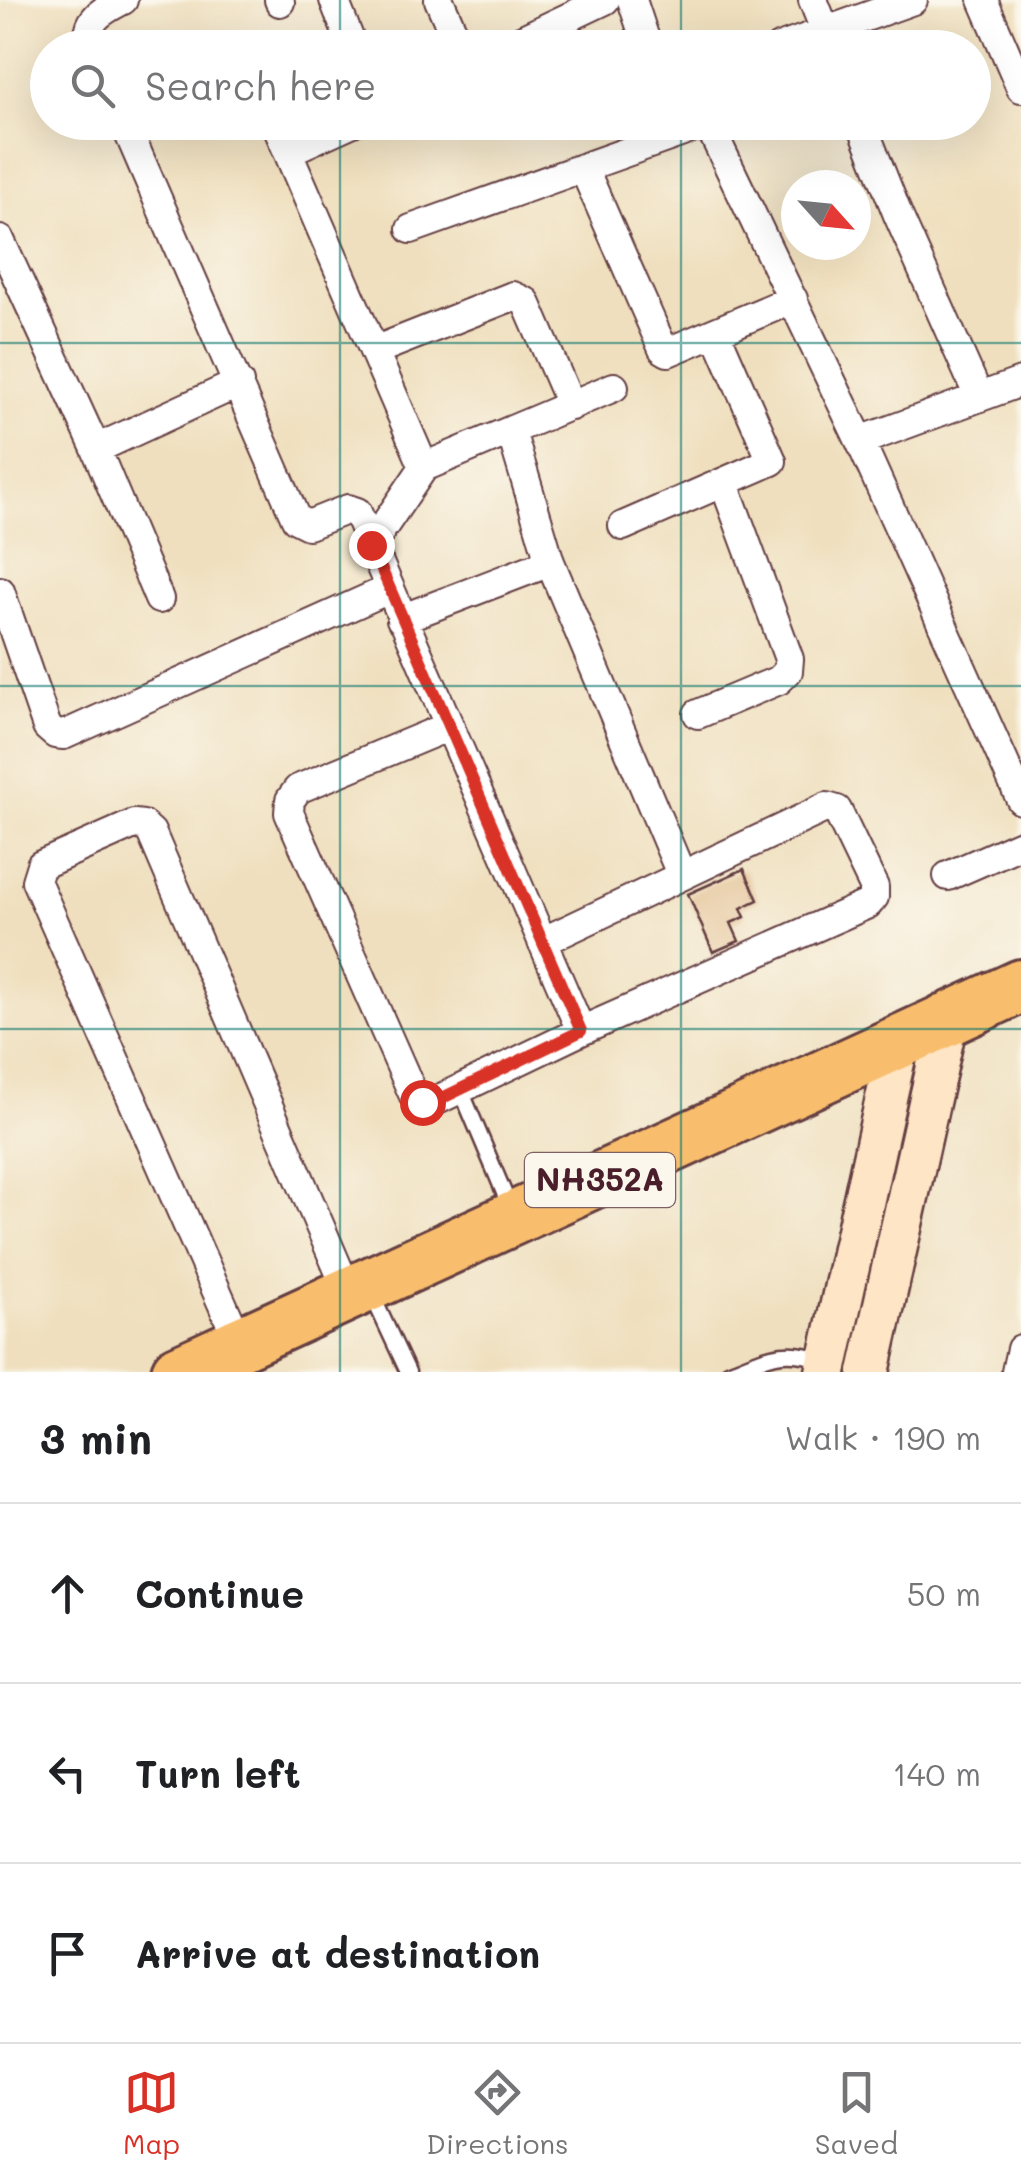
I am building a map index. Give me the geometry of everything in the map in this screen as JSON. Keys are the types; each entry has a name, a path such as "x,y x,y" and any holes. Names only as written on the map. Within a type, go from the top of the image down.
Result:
{"highway":[{"name":"NH352A","path":"178,1372 1021,986"}],"street":[{"path":"90,30 98,13 123,0"},
{"path":"334,0 346,30"},
{"path":"439,0 452,30"},
{"path":"531,30 560,10 604,0"},
{"path":"632,0 642,30"},
{"path":"813,0 824,30"},
{"path":"850,30 914,0"},
{"path":"982,0 1021,88"},
{"path":"132,140 296,519 308,524 354,510 581,1031"},
{"path":"283,140 424,467"},
{"path":"288,151 313,140"},
{"path":"410,229 661,140"},
{"path":"716,140 860,441 1021,800"},
{"path":"869,140 979,397"},
{"path":"584,169 663,349 673,353 792,300"},
{"path":"0,240 96,448 159,599"},
{"path":"374,351 513,296 520,297 526,302 571,406"},
{"path":"623,526 769,465 773,456 716,333"},
{"path":"860,441 1021,382"},
{"path":"96,448 240,383"},
{"path":"371,545 424,467 614,387"},
{"path":"510,431 550,562 682,874"},
{"path":"698,714 780,680 788,671 789,660 724,483"},
{"path":"401,619 550,562"},
{"path":"0,591 47,728 64,736 389,590"},
{"path":"447,727 298,789 290,800 289,812 414,1096 422,1102 432,1103 581,1031 868,904 874,897 874,887 838,810 833,807 542,942"},
{"path":"240,1344 36,881 42,864 134,824 143,825 150,832 358,1290"},
{"path":"948,876 1021,844"},
{"path":"869,1372 947,1022"},
{"path":"836,1368 898,1044"},
{"path":"1016,1372 1021,1349"}],"lane":[{"path":"460,1088 515,1219"},
{"path":"358,1290 408,1372"},
{"path":"728,1372 778,1352 800,1352 836,1368"}],"building":[{"path":"744,869 758,900 741,908 745,917 731,923 739,941 713,952 688,894"}],"route":[{"path":"371,545 581,1031 432,1103 422,1102"}]}
